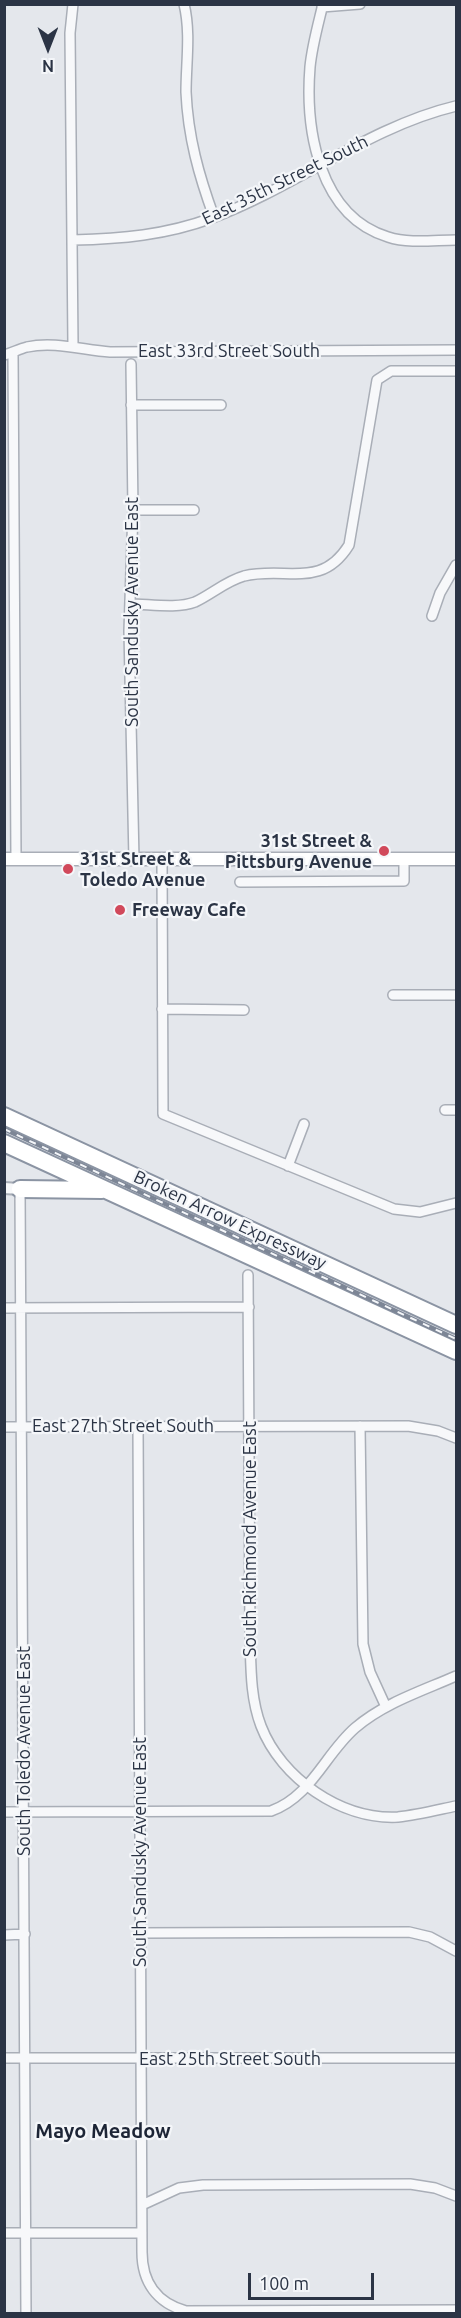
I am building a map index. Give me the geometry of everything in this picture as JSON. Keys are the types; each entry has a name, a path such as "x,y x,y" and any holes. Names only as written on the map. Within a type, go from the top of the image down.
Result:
{"highway":[{"name":"Broken Arrow Expressway","path":"4,1116 456,1325"},
{"name":"Broken Arrow Expressway","path":"4,1143 456,1351"},
{"path":"12,1189 106,1190"}],"main road":[{"path":"10,859 456,859"}],"street":[{"path":"73,4 70,33 73,346"},
{"path":"184,4 187,24 189,132 201,181 214,218"},
{"path":"360,4 322,6 309,84 311,122 320,165 337,199 351,217 389,237 456,240"},
{"name":"East 35th Street South","path":"73,240 149,235 214,218 406,122 456,106"},
{"name":"East 33rd Street South","path":"9,354 27,347 73,346 90,351 110,352 456,350"},
{"path":"9,354 10,859"},
{"name":"South Sandusky Avenue East","path":"131,364 133,510 130,604 134,860"},
{"path":"130,604 194,602 241,577 253,574 304,574 326,569 335,563 349,545 377,380 391,370 456,371"},
{"path":"131,405 221,405"},
{"path":"133,510 194,510"},
{"path":"432,616 440,592 456,565"},
{"path":"240,882 404,881 404,859"},
{"path":"162,860 163,1114 375,1202 407,1213 432,1210 456,1203"},
{"path":"393,995 456,995"},
{"path":"162,1009 244,1010"},
{"path":"445,1110 456,1110"},
{"path":"288,1166 304,1124"},
{"name":"South Toledo Avenue East","path":"12,1189 20,1308 22,1426 26,2313"},
{"name":"South Richmond Avenue East","path":"248,1275 252,1685 261,1726 272,1748 307,1786 345,1807 396,1817 456,1806"},
{"path":"4,1308 249,1307"},
{"name":"South Sandusky Avenue East","path":"138,1426 142,2263 145,2277 151,2288 165,2303 186,2311 307,2312"},
{"path":"360,1426 363,1644 370,1672 386,1707"},
{"name":"East 27th Street South","path":"4,1427 408,1426 438,1431 456,1438"},
{"path":"4,1812 272,1810 297,1798 352,1731 386,1707 456,1676"},
{"path":"140,1933 409,1932 430,1937 456,1951"},
{"path":"4,1935 25,1935"},
{"name":"East 25th Street South","path":"4,2058 140,2060 456,2058"},
{"path":"142,2205 164,2194 190,2186 410,2184 435,2188 456,2196"},
{"path":"4,2233 142,2233"},
{"path":"307,2312 456,2310"}],"railway":[{"path":"4,1129 456,1339"}],"place":[{"name":"31st Street & Pittsburg Avenue","path":"384,851"},
{"name":"31st Street & Toledo Avenue","path":"68,869"},
{"name":"Freeway Cafe","path":"120,910"}],"district":[{"name":"Mayo Meadow","path":"103,2131"}]}
